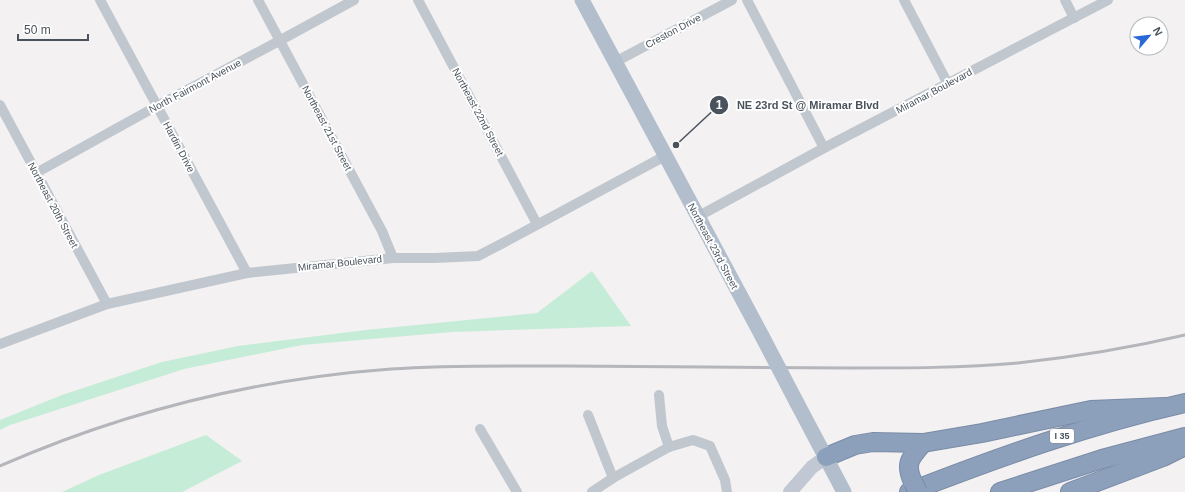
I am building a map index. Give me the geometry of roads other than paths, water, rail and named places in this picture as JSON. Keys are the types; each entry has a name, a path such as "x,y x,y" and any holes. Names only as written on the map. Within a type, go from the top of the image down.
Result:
{"highway":[{"name":"I 35","path":"913,489 1060,437 1165,407 1185,403"},
{"path":"826,457 855,445 873,442 923,443 1091,410 1165,407"},
{"path":"1000,492 1102,459 1185,437"},
{"path":"913,489 909,473 910,459 923,443"},
{"path":"1070,492 1163,457 1185,446"}],"main road":[{"name":"Northeast 23rd Street","path":"582,0 844,492"},
{"path":"790,492 812,467 826,457"}],"street":[{"name":"Hardin Drive","path":"100,0 247,273"},
{"name":"Northeast 21st Street","path":"258,0 382,231 393,258"},
{"name":"North Fairmont Avenue","path":"36,173 354,0"},
{"name":"Northeast 22nd Street","path":"418,0 537,224"},
{"name":"Creston Drive","path":"615,62 732,0"},
{"path":"747,0 824,148"},
{"path":"904,0 948,84"},
{"path":"1065,0 1074,18"},
{"name":"Miramar Boulevard","path":"698,217 824,148 1108,0"},
{"name":"Northeast 20th Street","path":"0,105 107,304"},
{"name":"Miramar Boulevard","path":"0,344 107,304 247,273 393,258 478,256 665,156"},
{"path":"659,395 662,426 668,447"},
{"path":"588,415 613,478"},
{"path":"480,429 517,492"},
{"path":"592,492 613,478 668,447 693,440 710,446 725,480 727,492"}],"railway":[{"path":"0,466 94,429 142,414 240,390 340,374 391,369 478,366 849,368 976,366 1018,363 1081,355 1185,335"}],"place":[{"name":"NE 23rd St @ Miramar Blvd","path":"676,145"}]}
